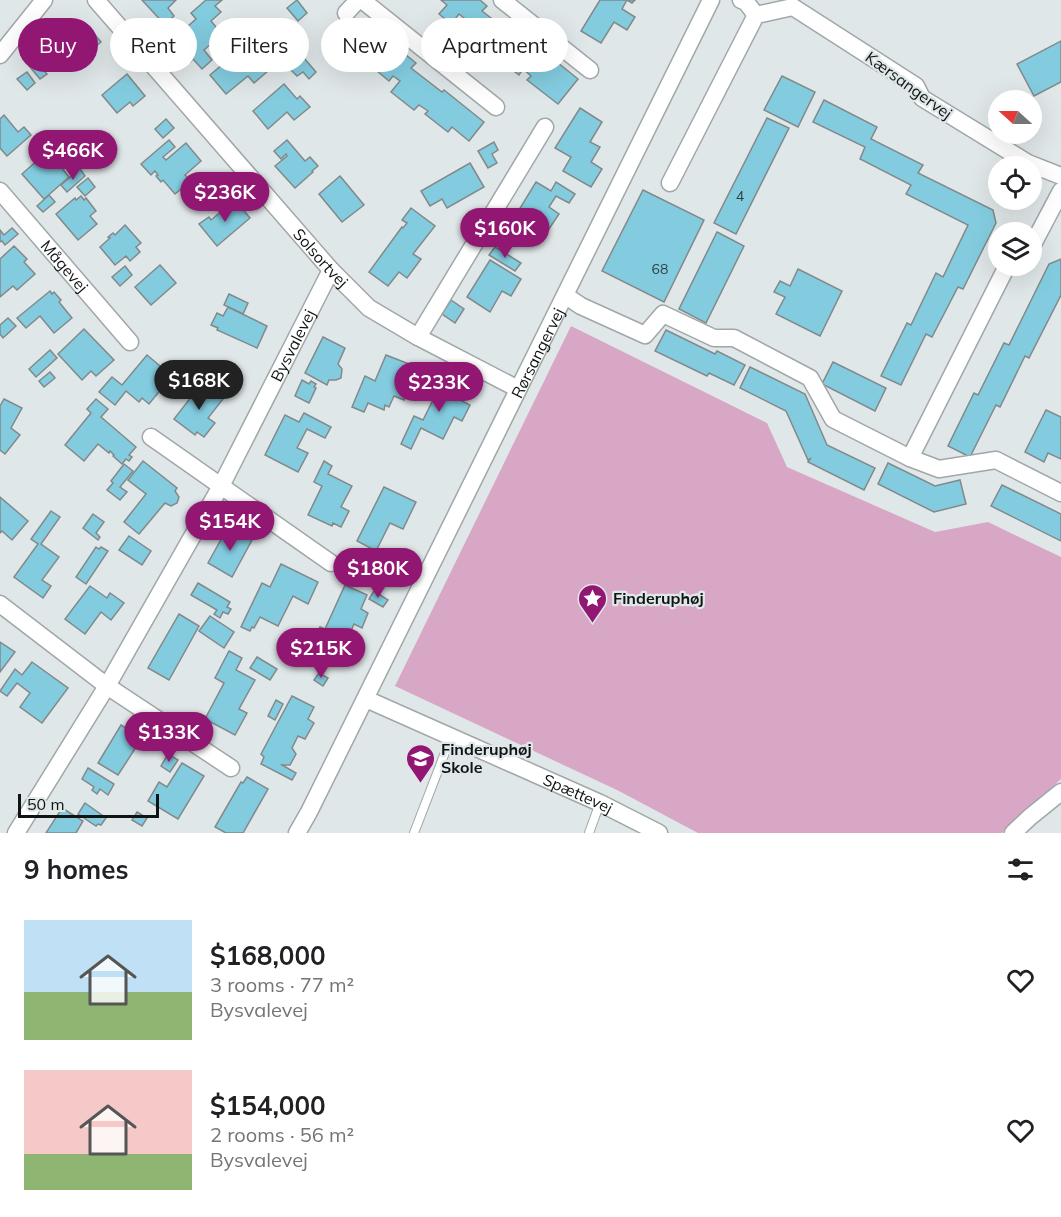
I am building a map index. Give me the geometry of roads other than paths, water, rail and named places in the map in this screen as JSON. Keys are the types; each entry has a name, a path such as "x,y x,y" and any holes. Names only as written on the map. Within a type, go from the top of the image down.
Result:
{"street":[{"path":"0,55 44,0"},
{"name":"Solsortvej","path":"96,0 331,270 369,308 418,337 518,389"},
{"path":"346,13 360,0 496,107"},
{"path":"502,0 590,70"},
{"name":"Rørsangervej","path":"297,833 366,699 711,0"},
{"path":"670,183 756,15 741,0"},
{"name":"Kærsangervej","path":"756,15 793,7 916,86 922,98 1028,163 1061,176"},
{"path":"418,337 545,127"},
{"path":"1042,227 1061,190"},
{"name":"Mågevej","path":"0,191 130,342"},
{"name":"Bysvalevej","path":"16,833 107,686 221,486 331,270"},
{"path":"910,458 1002,276"},
{"path":"566,296 581,306 645,335 663,314 714,338 734,338 810,378 833,419 910,458 939,469 996,460 1061,493"},
{"path":"151,437 331,563"},
{"path":"0,604 107,686 231,768"},
{"name":"Spættevej","path":"366,699 600,803 659,833"},
{"path":"1013,833 1061,792"}],"lane":[{"path":"414,833 452,737"},
{"path":"589,833 600,803"}],"place":[{"name":"Finderuphøj","path":"592,624"},
{"name":"Finderuphøj Skole","path":"420,784"}]}
